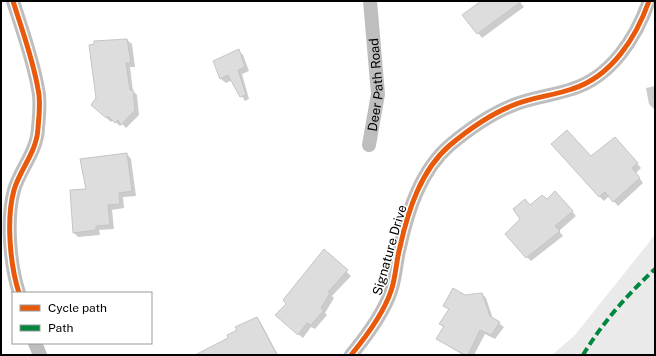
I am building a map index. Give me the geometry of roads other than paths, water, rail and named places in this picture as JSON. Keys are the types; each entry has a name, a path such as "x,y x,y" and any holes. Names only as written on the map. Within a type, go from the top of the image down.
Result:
{"street":[{"path":"13,1 39,90 38,129 36,143 14,190 10,224 10,248 14,278 19,292"},
{"name":"Deer Path Road","path":"369,145 378,94 370,1"},
{"name":"Signature Drive","path":"351,355 384,306 391,292 400,246 409,215 419,188 436,161 450,145 470,130 511,106 532,98 573,89 598,78 614,63 634,32 649,1"},
{"path":"35,344 40,355"}]}
